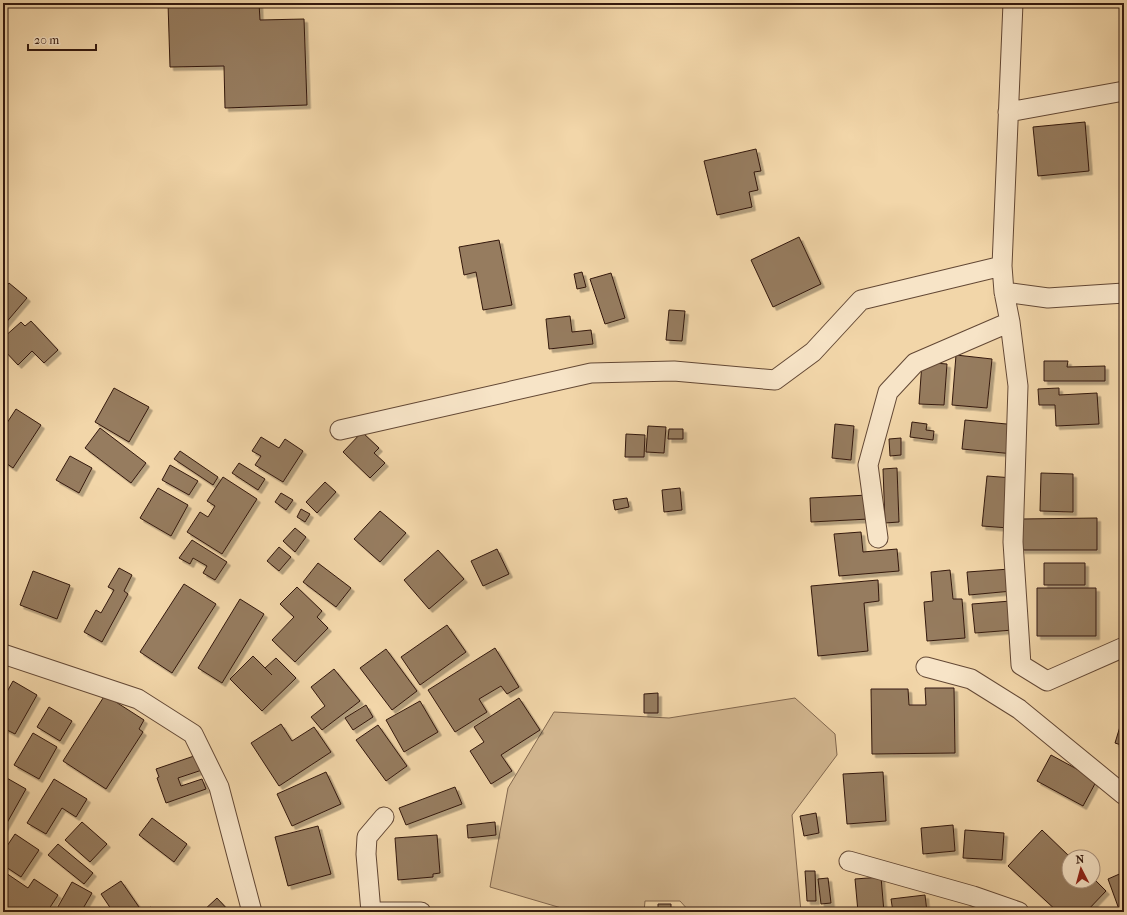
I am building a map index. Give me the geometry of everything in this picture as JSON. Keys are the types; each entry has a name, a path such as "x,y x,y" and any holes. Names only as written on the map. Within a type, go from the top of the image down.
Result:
{"street":[{"path":"1013,3 1002,266 1004,292 1010,322 1018,386 1013,542 1021,665 1047,681 1124,647"},
{"path":"1008,112 1124,91"},
{"path":"340,430 590,373 674,371 775,380 813,352 861,300 1002,266"},
{"path":"1004,292 1048,298 1124,293"},
{"path":"878,538 868,465 888,392 915,363 1010,322"},
{"path":"3,654 138,699 192,734 219,787 252,912"},
{"path":"926,667 971,679 1013,706 1124,795"},
{"path":"384,817 367,837 366,854 371,912 419,912"},
{"path":"849,861 973,896 1019,912"}],"shaded area":[{"path":"795,698 835,734 837,755 792,815 801,912 690,912 680,901 645,901 644,912 575,912 490,887 508,788 554,712 669,718"}],"building":[{"path":"168,3 259,3 260,20 304,19 307,105 225,108 224,66 170,67"},
{"path":"1085,122 1089,171 1038,176 1033,127"},
{"path":"756,149 761,171 754,172 758,190 749,192 752,207 717,215 704,161"},
{"path":"799,237 821,284 773,307 751,260"},
{"path":"499,240 512,305 483,310 476,272 464,275 459,247"},
{"path":"582,272 586,287 577,289 574,274"},
{"path":"611,273 625,318 605,324 590,279"},
{"path":"9,283 27,298 4,325 3,290"},
{"path":"669,310 685,311 682,341 666,340"},
{"path":"570,316 572,332 591,330 593,344 549,349 546,319"},
{"path":"31,321 58,350 44,363 32,351 18,365 3,349 3,338 21,322 25,326"},
{"path":"956,355 992,359 987,408 952,405"},
{"path":"1044,361 1068,361 1067,367 1105,366 1105,381 1044,381"},
{"path":"922,362 947,364 944,405 919,404"},
{"path":"114,388 149,407 129,442 95,422"},
{"path":"1059,388 1059,395 1097,393 1099,424 1056,426 1055,405 1039,405 1038,389"},
{"path":"16,409 41,425 13,468 3,461 3,429"},
{"path":"965,420 1017,425 1014,454 962,449"},
{"path":"912,422 927,424 926,430 934,431 933,440 910,437"},
{"path":"835,424 854,426 851,460 832,458"},
{"path":"648,426 666,427 664,453 646,452"},
{"path":"100,428 146,463 131,483 85,448"},
{"path":"669,429 683,429 683,439 668,439"},
{"path":"362,432 379,448 374,453 385,463 370,478 343,452"},
{"path":"626,434 645,435 644,457 625,457"},
{"path":"261,437 279,448 285,439 303,451 283,482 255,465 261,456 252,451"},
{"path":"901,438 901,455 890,456 889,439"},
{"path":"180,451 218,477 213,485 174,459"},
{"path":"70,456 92,468 79,493 56,480"},
{"path":"239,463 265,479 258,490 232,473"},
{"path":"170,465 198,481 189,495 162,480"},
{"path":"897,468 899,522 885,523 883,469"},
{"path":"1041,473 1073,474 1073,512 1040,511"},
{"path":"987,476 1013,478 1009,528 982,526"},
{"path":"223,477 257,499 222,554 187,532 200,512 208,517 215,506 207,501"},
{"path":"325,482 336,492 317,513 306,502"},
{"path":"158,488 188,505 171,536 140,518"},
{"path":"680,488 682,510 664,512 662,490"},
{"path":"281,493 293,500 286,510 275,502"},
{"path":"868,495 869,519 811,522 810,498"},
{"path":"627,498 629,507 615,510 613,500"},
{"path":"301,509 310,514 305,522 297,517"},
{"path":"380,511 406,533 380,562 354,539"},
{"path":"1097,518 1097,550 1021,550 1021,519"},
{"path":"295,528 306,537 295,552 283,541"},
{"path":"861,532 863,552 897,549 899,571 839,576 834,534"},
{"path":"192,540 227,562 215,580 203,573 207,566 193,558 190,564 179,558"},
{"path":"279,547 291,557 279,571 267,561"},
{"path":"497,549 509,574 483,586 471,561"},
{"path":"438,550 464,579 429,609 404,580"},
{"path":"318,563 351,588 336,607 303,582"},
{"path":"1044,563 1085,563 1085,585 1044,585"},
{"path":"119,568 132,575 124,591 128,594 102,642 84,632 96,610 101,613 114,590 108,587"},
{"path":"1010,569 1012,591 969,595 967,572"},
{"path":"950,570 953,599 962,599 965,638 927,641 924,602 933,601 931,572"},
{"path":"33,571 70,585 57,619 20,605"},
{"path":"878,580 879,601 864,603 868,651 818,656 811,586"},
{"path":"184,584 216,604 172,673 140,652"},
{"path":"297,587 322,611 317,617 328,628 295,662 272,640 294,617 280,604"},
{"path":"1037,588 1096,588 1096,636 1037,636"},
{"path":"240,599 264,614 222,683 198,668"},
{"path":"1011,601 1013,630 975,633 972,604"},
{"path":"447,625 466,652 420,685 401,657"},
{"path":"495,648 519,687 507,694 501,686 479,699 487,712 455,732 428,690"},
{"path":"386,649 417,691 392,710 360,668"},
{"path":"253,656 265,668 276,658 296,678 262,711 230,679"},
{"path":"334,669 360,701 322,730 311,717 325,706 311,687"},
{"path":"13,681 37,695 15,734 3,728 3,699"},
{"path":"925,688 954,688 955,753 872,754 871,689 908,689 909,705 926,705"},
{"path":"658,693 658,713 644,713 644,694"},
{"path":"105,695 144,720 139,729 143,732 106,789 63,761"},
{"path":"519,698 540,730 501,755 512,771 491,784 470,751 484,742 474,727"},
{"path":"420,701 438,732 404,752 386,720"},
{"path":"366,705 373,717 353,730 345,718"},
{"path":"49,707 72,721 60,741 37,727"},
{"path":"1122,720 1124,721 1124,746 1115,743"},
{"path":"281,724 292,741 314,727 331,752 279,786 251,743"},
{"path":"378,725 407,766 386,781 356,740"},
{"path":"33,733 57,747 39,779 14,765"},
{"path":"197,755 202,770 178,778 181,786 202,779 206,789 166,803 157,778 159,777 156,769"},
{"path":"1051,755 1097,780 1083,806 1037,781"},
{"path":"326,772 341,804 292,826 277,794"},
{"path":"883,772 886,821 847,824 843,774"},
{"path":"5,777 26,789 3,830 3,781"},
{"path":"54,779 87,799 76,817 62,808 46,834 27,823"},
{"path":"455,787 462,804 406,825 399,808"},
{"path":"816,813 819,833 804,836 800,816"},
{"path":"152,818 187,844 174,862 139,835"},
{"path":"82,822 107,844 90,862 65,840"},
{"path":"495,822 496,835 468,838 467,825"},
{"path":"953,825 955,851 923,854 921,828"},
{"path":"318,826 331,874 288,886 275,837"},
{"path":"965,830 1004,833 1002,860 963,858"},
{"path":"1042,830 1062,849 1061,889 1101,889 1101,886 1106,891 1086,912 1058,912 1008,866"},
{"path":"15,834 39,850 21,877 3,865 3,852"},
{"path":"437,835 440,873 433,874 433,877 398,880 395,838"},
{"path":"58,844 93,873 84,884 48,855"},
{"path":"3,871 28,888 34,879 58,895 47,912 3,912"},
{"path":"805,871 815,871 816,901 807,901"},
{"path":"1124,872 1124,912 1120,912 1108,879"},
{"path":"881,877 884,912 858,912 855,879"},
{"path":"828,878 831,903 821,904 818,879"},
{"path":"121,881 139,907 132,912 113,912 101,894"},
{"path":"72,882 92,893 81,912 55,912"},
{"path":"925,895 927,912 893,912 891,899"},
{"path":"217,898 230,912 202,912"},
{"path":"658,904 671,904 671,912 658,912"},
{"path":"151,907 154,912 143,912"}]}
